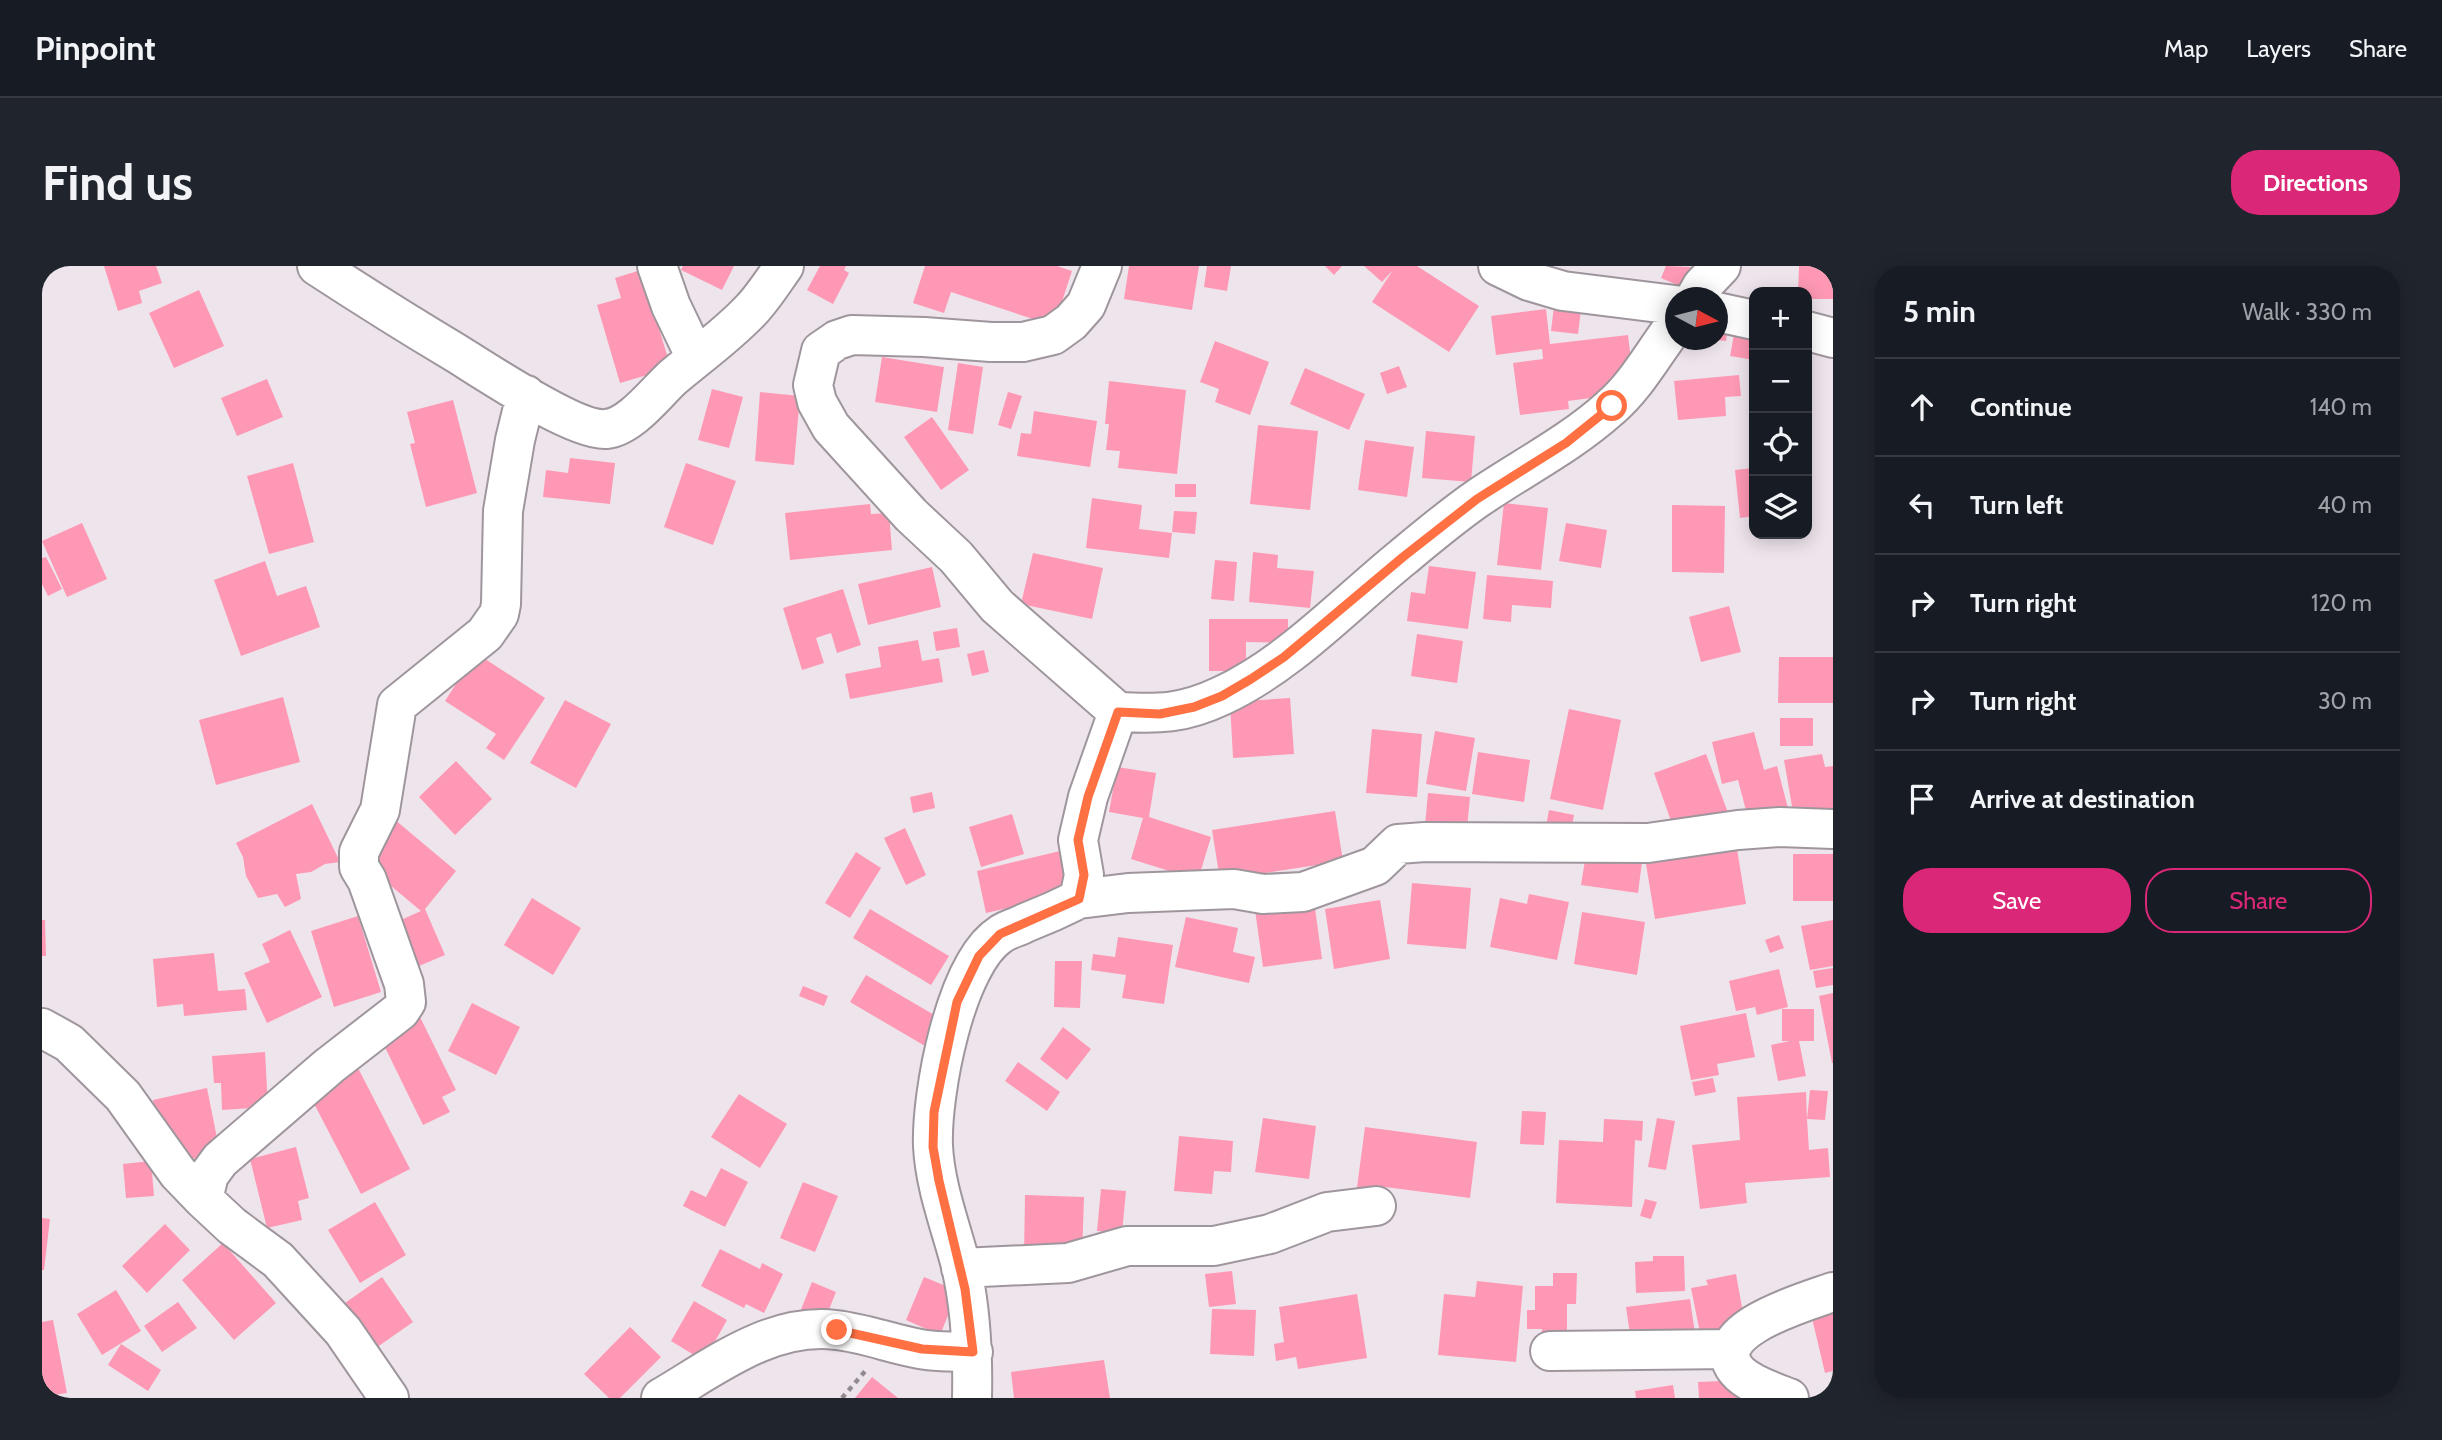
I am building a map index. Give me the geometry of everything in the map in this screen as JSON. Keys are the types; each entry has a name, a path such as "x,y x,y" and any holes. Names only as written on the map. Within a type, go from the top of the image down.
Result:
{"street":[{"path":"317,266 392,315 526,395 590,428 606,429 619,426 637,412 755,307 783,266"},
{"path":"657,266 671,306 696,358"},
{"path":"1102,266 1086,305 1071,323 1053,335 1024,342 852,335 837,340 821,351 813,384 817,402 831,427 911,515 956,557 998,606 1118,712 1160,714 1194,707 1222,696 1284,657 1477,499 1566,443 1612,406 1638,378 1665,339"},
{"path":"1498,266 1529,281 1563,291 1665,303"},
{"path":"1701,287 1721,266"},
{"path":"1728,314 1749,319"},
{"path":"1812,332 1833,338"},
{"path":"203,1199 209,1175 220,1160 329,1066 400,1011 406,1002 404,984 359,867 359,852 380,810 397,705 485,634 499,614 503,511 526,395"},
{"path":"1079,899 1084,875 1078,840 1088,797 1118,712"},
{"path":"972,1398 973,1352 961,1268 933,1147 934,1112 957,1002 979,956 1000,934 1079,899 1128,893 1234,889 1263,894 1303,892 1375,866 1398,844 1648,843 1738,830 1780,827 1833,829"},
{"path":"42,1028 69,1043 123,1096 178,1173 203,1199 232,1226 278,1260 343,1331 389,1398"},
{"path":"961,1268 1068,1263 1127,1246 1214,1246 1270,1234 1327,1212 1376,1206"},
{"path":"1789,1398 1742,1376 1735,1367 1731,1349 1741,1332 1754,1324 1833,1292"},
{"path":"661,1398 722,1360 752,1345 813,1329 837,1330 922,1349 973,1352"},
{"path":"1550,1351 1731,1349"}],"building":[{"path":"104,266 156,266 162,283 139,291 142,303 118,311"},
{"path":"683,266 734,266 722,290 681,270"},
{"path":"820,266 846,266 844,270 849,273 833,304 807,290"},
{"path":"925,266 1057,266 1072,271 1054,326 951,292 944,313 913,303"},
{"path":"1129,266 1199,266 1192,310 1124,299"},
{"path":"1207,266 1231,266 1227,291 1204,287"},
{"path":"1325,266 1342,266 1334,275"},
{"path":"1364,266 1417,266 1479,306 1449,352 1372,302 1393,270 1382,282"},
{"path":"1666,266 1691,267 1682,287 1661,278"},
{"path":"1799,266 1833,266 1833,299 1812,299 1812,287 1798,287"},
{"path":"641,270 671,368 620,383 597,305 621,298 615,278"},
{"path":"199,290 224,346 174,368 149,313"},
{"path":"1554,306 1581,310 1578,334 1551,331"},
{"path":"1546,309 1550,344 1628,335 1634,385 1606,396 1568,401 1569,409 1520,415 1513,363 1543,359 1542,349 1496,355 1491,316"},
{"path":"1735,329 1749,331 1749,359 1730,356"},
{"path":"1215,341 1269,362 1250,415 1215,402 1219,389 1200,382"},
{"path":"882,357 944,367 937,412 875,402"},
{"path":"958,363 983,367 973,434 948,430"},
{"path":"1399,366 1407,387 1387,394 1380,373"},
{"path":"1305,368 1365,394 1349,430 1290,404"},
{"path":"1739,375 1741,396 1725,397 1726,416 1678,420 1674,381"},
{"path":"267,379 283,417 237,436 221,398"},
{"path":"1109,381 1186,390 1177,474 1118,468 1120,451 1106,450 1109,424 1105,424"},
{"path":"712,389 743,397 729,448 698,440"},
{"path":"760,392 800,396 794,465 755,461"},
{"path":"1008,392 1022,396 1011,429 998,425"},
{"path":"453,400 477,493 426,507 410,444 415,443 407,412"},
{"path":"1034,411 1097,421 1090,467 1017,456 1021,433 1031,434"},
{"path":"932,417 969,470 941,490 904,437"},
{"path":"1258,425 1318,431 1310,510 1250,504"},
{"path":"1426,431 1475,436 1471,482 1422,478"},
{"path":"1365,440 1414,447 1407,497 1358,490"},
{"path":"570,458 615,463 610,504 543,497 546,470 568,473"},
{"path":"293,463 314,542 269,554 247,476"},
{"path":"686,463 736,481 713,545 664,527"},
{"path":"1749,469 1749,517 1740,518 1735,470"},
{"path":"1175,484 1196,484 1196,497 1175,497"},
{"path":"1092,498 1142,505 1139,529 1172,533 1169,558 1086,548"},
{"path":"1504,503 1548,508 1541,570 1497,565"},
{"path":"870,504 871,514 889,513 892,550 790,560 785,513"},
{"path":"1672,505 1725,506 1724,573 1672,572"},
{"path":"1174,511 1197,512 1195,534 1172,532"},
{"path":"82,523 107,579 67,597 42,541"},
{"path":"1566,523 1607,530 1601,568 1559,561"},
{"path":"1253,552 1278,555 1277,568 1314,571 1310,608 1249,602"},
{"path":"1033,553 1103,568 1092,619 1021,604"},
{"path":"46,557 62,589 48,596 42,584 42,558"},
{"path":"1215,560 1237,562 1234,601 1211,599"},
{"path":"265,561 277,596 306,586 320,627 241,656 214,580"},
{"path":"1429,566 1476,572 1468,629 1407,621 1411,592 1425,594"},
{"path":"932,567 941,607 868,625 858,584"},
{"path":"1487,575 1553,581 1551,608 1512,605 1511,622 1483,619"},
{"path":"843,589 861,645 837,653 831,633 816,638 824,663 802,670 783,608"},
{"path":"1729,606 1741,652 1701,662 1689,617"},
{"path":"1209,619 1288,619 1288,643 1246,642 1246,671 1209,671"},
{"path":"957,628 960,647 936,651 933,632"},
{"path":"1417,634 1463,641 1457,683 1411,676"},
{"path":"918,640 922,661 939,658 943,682 850,699 845,674 881,667 878,647"},
{"path":"984,650 989,672 972,676 967,654"},
{"path":"476,653 545,698 504,760 486,748 496,734 445,701"},
{"path":"1779,657 1833,657 1833,703 1778,703"},
{"path":"283,697 300,762 216,785 199,720"},
{"path":"1290,698 1294,754 1233,758 1230,702"},
{"path":"565,700 611,724 576,788 530,763"},
{"path":"1569,709 1621,720 1603,810 1550,799"},
{"path":"1780,718 1813,718 1813,746 1780,746"},
{"path":"1372,729 1422,734 1417,797 1366,793"},
{"path":"1435,731 1475,738 1466,791 1426,784"},
{"path":"1754,732 1764,770 1777,766 1789,812 1749,822 1738,780 1722,784 1712,742"},
{"path":"1478,752 1530,760 1524,802 1472,794"},
{"path":"1706,754 1730,818 1677,838 1654,773"},
{"path":"1822,754 1825,767 1833,766 1833,831 1794,818 1784,760"},
{"path":"456,761 492,799 455,835 419,797"},
{"path":"1117,767 1156,773 1149,817 1211,837 1198,880 1131,859 1143,818 1109,812"},
{"path":"932,792 935,808 913,813 910,797"},
{"path":"1428,793 1470,797 1467,829 1425,825"},
{"path":"312,804 340,862 296,874 301,899 285,907 277,894 258,898 246,876 243,857 236,843"},
{"path":"1549,810 1574,815 1571,831 1546,826"},
{"path":"1335,811 1343,861 1220,880 1212,830"},
{"path":"1012,814 1024,854 981,867 969,827"},
{"path":"394,819 456,871 425,909 445,955 412,969 392,924 421,911 360,860"},
{"path":"905,828 926,875 906,885 884,838"},
{"path":"1737,849 1746,904 1655,919 1646,864"},
{"path":"1060,851 1070,894 986,913 977,871"},
{"path":"856,852 881,868 850,918 825,903"},
{"path":"1586,854 1642,862 1638,893 1581,885"},
{"path":"1793,854 1833,854 1833,901 1793,901"},
{"path":"1412,883 1471,888 1466,949 1407,944"},
{"path":"1529,894 1569,902 1557,960 1490,947 1500,898 1527,904"},
{"path":"532,898 581,928 553,975 504,945"},
{"path":"1380,900 1390,959 1334,969 1325,909"},
{"path":"1314,901 1322,959 1263,967 1255,910"},
{"path":"870,909 949,956 931,985 853,938"},
{"path":"1582,912 1645,922 1637,975 1574,964"},
{"path":"358,916 381,992 334,1007 311,931"},
{"path":"1186,917 1238,928 1233,952 1255,957 1249,983 1175,967"},
{"path":"42,920 45,920 46,956 42,956"},
{"path":"1833,920 1833,966 1810,970 1801,926"},
{"path":"290,930 322,997 267,1023 244,973 270,962 262,944"},
{"path":"1779,935 1784,948 1770,953 1765,940"},
{"path":"1118,937 1173,945 1164,1004 1122,998 1126,975 1091,970 1093,954 1115,957"},
{"path":"214,953 218,991 245,989 247,1010 184,1016 183,1004 157,1007 153,959"},
{"path":"1055,961 1082,961 1080,1008 1054,1007"},
{"path":"1833,968 1833,985 1816,988 1813,971"},
{"path":"1779,969 1788,1007 1757,1015 1755,1007 1736,1011 1729,981"},
{"path":"866,975 941,1019 925,1046 850,1002"},
{"path":"803,986 828,996 824,1006 799,996"},
{"path":"1833,993 1833,1063 1832,1063 1819,996"},
{"path":"472,1003 520,1027 496,1075 448,1051"},
{"path":"1782,1009 1814,1009 1814,1041 1799,1041 1806,1076 1778,1081 1771,1045 1790,1041 1782,1041"},
{"path":"1746,1013 1755,1057 1717,1064 1719,1075 1691,1080 1680,1026"},
{"path":"419,1015 456,1090 442,1097 450,1112 423,1125 379,1035"},
{"path":"1063,1027 1091,1049 1067,1080 1040,1059"},
{"path":"265,1052 268,1107 222,1110 221,1083 214,1083 212,1056"},
{"path":"1018,1062 1060,1092 1047,1111 1005,1081"},
{"path":"358,1068 410,1169 361,1194 309,1094"},
{"path":"1713,1078 1716,1092 1695,1096 1692,1082"},
{"path":"207,1088 220,1153 178,1162 161,1137 153,1100"},
{"path":"1810,1090 1828,1091 1825,1120 1807,1119"},
{"path":"1806,1092 1809,1150 1828,1148 1830,1177 1745,1183 1747,1203 1700,1209 1692,1145 1740,1140 1737,1097"},
{"path":"739,1094 787,1124 760,1168 711,1137"},
{"path":"1522,1111 1546,1112 1544,1145 1520,1144"},
{"path":"1263,1118 1316,1126 1309,1179 1255,1172"},
{"path":"1657,1118 1675,1121 1666,1170 1648,1167"},
{"path":"1604,1119 1643,1121 1642,1141 1635,1140 1632,1207 1556,1203 1559,1140 1603,1142"},
{"path":"1365,1127 1477,1142 1470,1198 1385,1187 1383,1198 1356,1195"},
{"path":"1179,1136 1233,1141 1231,1172 1214,1171 1212,1194 1174,1191"},
{"path":"296,1147 309,1198 298,1201 302,1220 267,1228 250,1159"},
{"path":"151,1161 154,1196 126,1198 123,1164"},
{"path":"721,1168 748,1182 725,1227 683,1206 691,1190 706,1197"},
{"path":"803,1182 838,1196 815,1252 780,1238"},
{"path":"1101,1189 1126,1191 1122,1233 1097,1231"},
{"path":"1025,1195 1084,1197 1082,1257 1024,1256"},
{"path":"1645,1199 1657,1202 1651,1219 1640,1216"},
{"path":"375,1202 406,1255 360,1283 328,1230"},
{"path":"42,1218 50,1219 44,1270 42,1270"},
{"path":"165,1224 190,1250 147,1293 122,1266"},
{"path":"223,1243 276,1303 234,1340 182,1280"},
{"path":"720,1249 760,1269 762,1263 783,1274 764,1313 746,1304 744,1308 701,1286"},
{"path":"1653,1256 1684,1256 1685,1291 1636,1293 1635,1262 1653,1261"},
{"path":"1232,1271 1236,1304 1209,1307 1205,1274"},
{"path":"1553,1273 1577,1273 1576,1304 1567,1304 1567,1347 1542,1347 1542,1329 1527,1329 1527,1310 1535,1310 1535,1286 1553,1286"},
{"path":"1736,1274 1745,1324 1700,1333 1691,1288 1708,1285 1706,1280"},
{"path":"382,1277 413,1322 376,1348 345,1303"},
{"path":"924,1277 958,1291 940,1335 906,1320"},
{"path":"1477,1281 1523,1286 1516,1362 1438,1355 1444,1294 1475,1297"},
{"path":"812,1282 836,1292 824,1322 800,1312"},
{"path":"116,1290 141,1331 102,1355 77,1314"},
{"path":"1357,1294 1367,1358 1298,1369 1296,1357 1276,1361 1274,1344 1284,1342 1279,1307"},
{"path":"1690,1299 1695,1333 1631,1341 1626,1307"},
{"path":"694,1301 727,1320 704,1361 671,1341"},
{"path":"178,1302 197,1328 162,1352 144,1326"},
{"path":"1212,1309 1256,1310 1254,1356 1210,1354"},
{"path":"1833,1309 1833,1371 1825,1373 1811,1314"},
{"path":"53,1320 67,1393 42,1397 42,1322"},
{"path":"630,1327 661,1357 620,1398 609,1398 584,1374"},
{"path":"121,1344 161,1370 148,1391 108,1365"},
{"path":"1104,1360 1110,1398 1014,1398 1011,1372"},
{"path":"872,1377 898,1398 855,1398"},
{"path":"1743,1380 1743,1398 1699,1398 1698,1382"},
{"path":"1673,1385 1675,1398 1636,1398 1635,1391"}],"route":[{"path":"837,1330 922,1349 973,1352 961,1268 933,1147 934,1112 945,1054 957,1002 979,956 1000,934 1079,899 1084,875 1078,840 1088,797 1118,712 1160,714 1194,707 1222,696 1251,679 1284,657 1477,499 1566,443 1612,406"}]}
